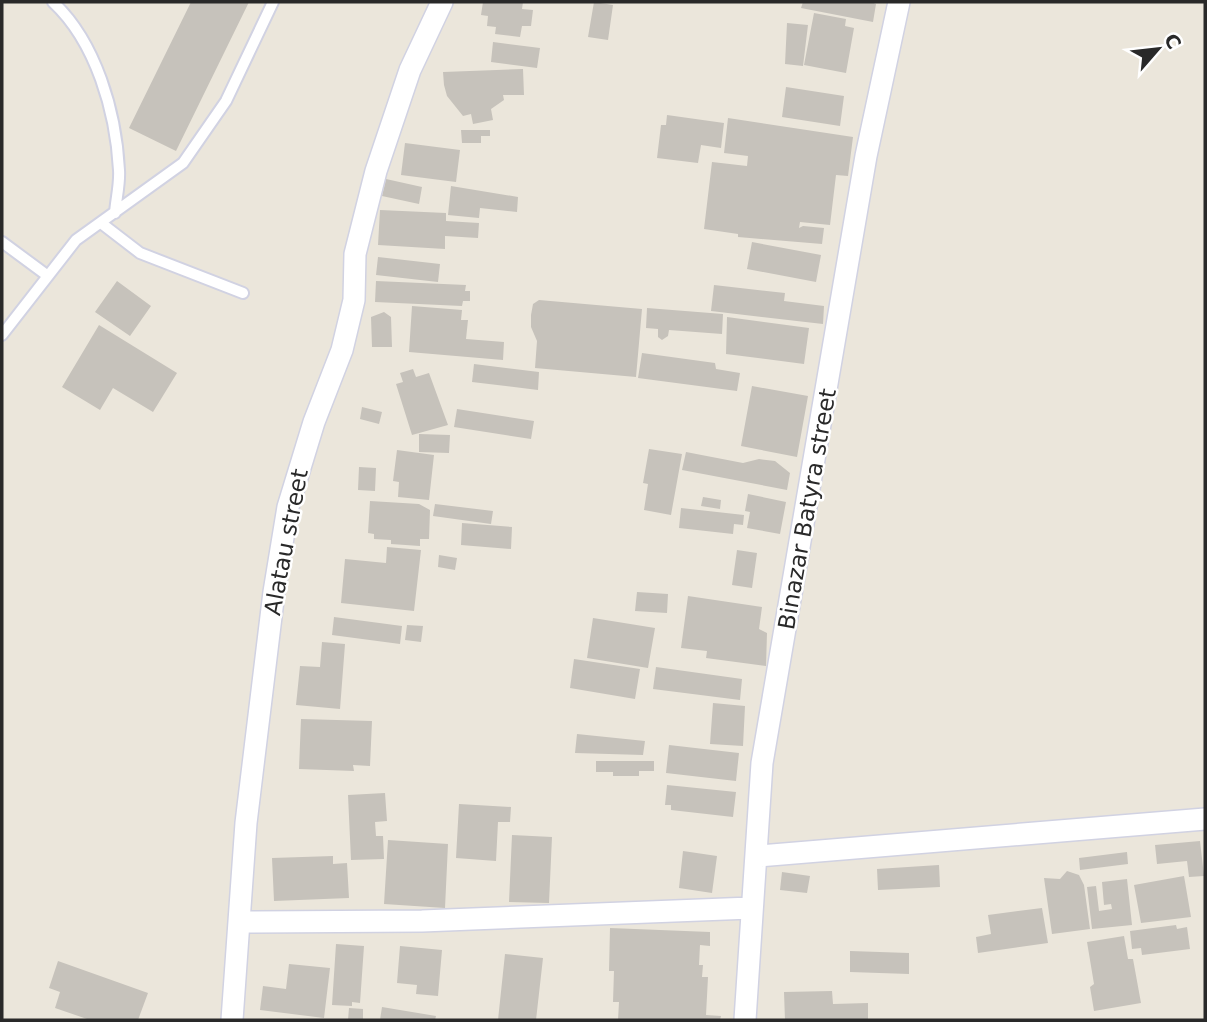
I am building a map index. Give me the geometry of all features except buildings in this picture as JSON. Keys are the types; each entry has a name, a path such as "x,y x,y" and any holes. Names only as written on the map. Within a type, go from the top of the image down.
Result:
{"street":[{"name":"Alatau street","path":"232,1020 249,796 274,592 288,507 314,422 342,350 354,300 355,254 376,171 410,70 442,2"},
{"name":"Binazar Batyra street","path":"746,1020 762,763 866,156 900,2"},
{"path":"758,856 1205,819"},
{"path":"240,922 422,921 751,908"}],"lane":[{"path":"53,2 93,58 112,118 119,171 115,213"},
{"path":"2,335 76,240 183,163 226,101 273,2"},
{"path":"101,223 140,253 243,293"},
{"path":"2,242 48,276"}]}
